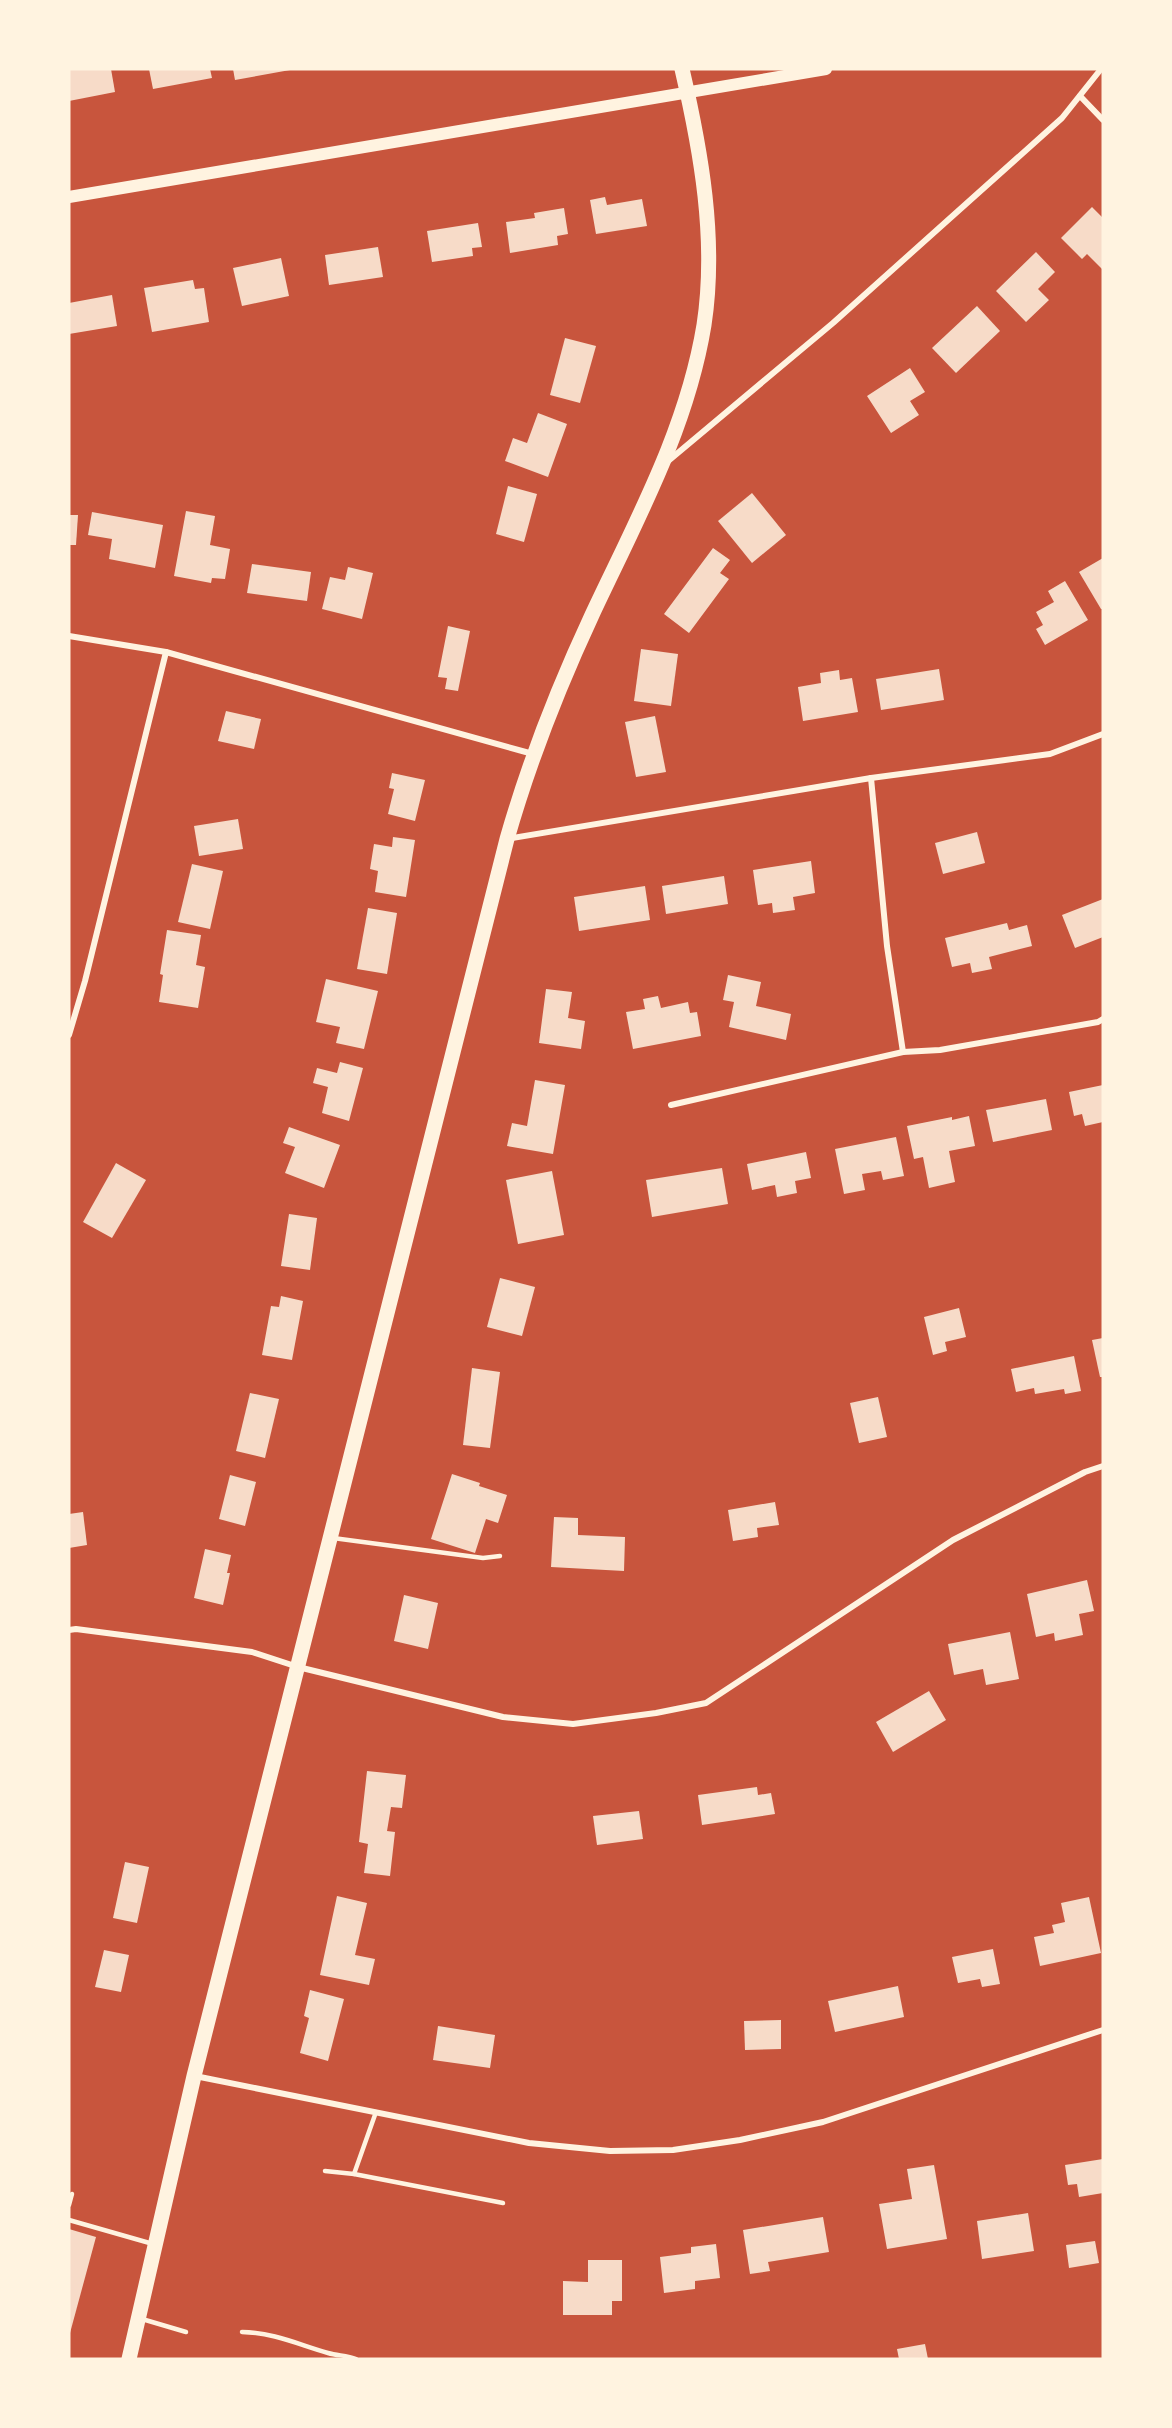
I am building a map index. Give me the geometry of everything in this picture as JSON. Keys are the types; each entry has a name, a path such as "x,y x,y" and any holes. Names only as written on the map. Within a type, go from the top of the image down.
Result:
{"main road":[{"path":"129,2359 194,2076 507,839 533,754 554,700 664,465 694,374 704,324 708,270 705,198 682,69"},
{"path":"69,197 826,69"}],"street":[{"path":"664,465 833,322 1062,118 1101,69"},
{"path":"1080,96 1103,120"},
{"path":"69,636 166,652 533,754"},
{"path":"69,1035 88,969 166,652"},
{"path":"507,839 871,778 1050,754 1103,734"},
{"path":"871,778 887,946 903,1052"},
{"path":"671,1105 903,1052 940,1050 1098,1022 1103,1019"},
{"path":"69,1630 76,1629 252,1652 298,1667 503,1717 573,1724 656,1713 706,1703 953,1540 1085,1472 1103,1466"},
{"path":"194,2076 529,2143 610,2151 673,2150 740,2140 823,2122 1103,2030"}],"lane":[{"path":"331,1538 483,1557 500,1556"},
{"path":"354,2174 376,2112"},
{"path":"325,2171 354,2174 503,2203"},
{"path":"69,2205 72,2194"},
{"path":"69,2220 156,2244"},
{"path":"140,2318 186,2332"},
{"path":"242,2332 273,2335 330,2354 350,2356 356,2359"}],"building":[{"path":"111,69 115,92 69,101 69,70"},
{"path":"149,69 210,69 212,78 153,89"},
{"path":"233,69 289,69 290,70 235,80"},
{"path":"605,197 607,205 642,199 647,226 596,234 590,200"},
{"path":"1092,207 1103,218 1103,270 1087,254 1082,259 1061,238"},
{"path":"564,208 568,234 557,236 558,245 510,253 506,222 535,218 534,213"},
{"path":"478,223 482,247 472,248 473,256 432,262 427,231"},
{"path":"378,247 383,277 329,285 325,255"},
{"path":"1036,252 1055,272 1038,289 1049,300 1026,322 996,291"},
{"path":"281,258 289,296 242,306 233,268"},
{"path":"193,280 195,289 204,288 209,322 152,332 144,288"},
{"path":"112,295 117,326 69,334 69,303"},
{"path":"977,306 1000,331 956,373 932,348"},
{"path":"565,338 596,346 580,403 550,395"},
{"path":"910,368 925,392 910,401 919,415 891,433 867,396"},
{"path":"538,413 567,424 548,477 505,461 513,438 527,443"},
{"path":"508,486 537,494 524,542 496,534"},
{"path":"752,493 786,535 752,563 718,521"},
{"path":"186,511 215,516 210,545 230,549 225,579 212,578 211,583 174,576"},
{"path":"92,512 163,525 155,568 109,559 112,539 88,535"},
{"path":"69,515 78,515 76,545 69,545"},
{"path":"713,548 730,560 720,573 729,579 689,633 664,614"},
{"path":"1103,558 1103,609 1101,609 1079,572"},
{"path":"252,564 311,572 307,601 247,593"},
{"path":"348,567 373,573 362,619 322,609 330,577 345,580"},
{"path":"1065,581 1088,620 1045,645 1036,629 1043,625 1036,612 1054,602 1048,591"},
{"path":"448,626 470,631 458,691 445,689 447,678 438,677"},
{"path":"641,649 678,654 671,706 634,701"},
{"path":"939,669 944,700 881,710 876,679"},
{"path":"839,670 840,680 852,678 858,712 803,721 798,687 821,683 820,673"},
{"path":"226,711 261,719 254,749 218,741"},
{"path":"655,716 666,772 636,777 625,722"},
{"path":"392,773 425,780 415,821 388,814 394,789 389,788"},
{"path":"238,819 243,849 199,856 194,826"},
{"path":"977,832 985,863 943,874 935,843"},
{"path":"393,837 415,840 406,897 375,892 378,871 370,869 374,844 392,847"},
{"path":"811,861 815,893 793,897 795,910 773,913 772,903 758,905 753,870"},
{"path":"192,864 223,871 210,929 178,922"},
{"path":"724,876 728,904 666,914 662,886"},
{"path":"645,886 650,920 579,931 574,897"},
{"path":"1103,899 1103,937 1075,948 1062,915"},
{"path":"368,908 397,913 387,974 357,969"},
{"path":"1007,923 1009,930 1027,925 1032,946 989,957 992,969 972,973 970,963 952,967 945,938"},
{"path":"167,930 201,935 196,965 205,967 198,1008 159,1002 163,975 160,974"},
{"path":"728,975 761,982 756,1006 791,1014 786,1040 729,1027 734,1002 723,1000"},
{"path":"326,979 378,991 364,1049 336,1043 340,1027 316,1022"},
{"path":"546,989 572,992 568,1018 585,1021 581,1049 539,1043"},
{"path":"658,996 661,1008 688,1002 690,1013 697,1012 701,1036 633,1049 626,1012 645,1009 643,999"},
{"path":"340,1062 363,1068 349,1121 322,1113 328,1087 313,1083 317,1068 337,1073"},
{"path":"535,1080 565,1085 553,1154 507,1146 512,1123 527,1126"},
{"path":"1103,1085 1103,1122 1085,1126 1082,1114 1074,1116 1069,1092"},
{"path":"1046,1099 1052,1130 993,1142 986,1110"},
{"path":"969,1116 975,1146 949,1151 955,1182 929,1188 923,1157 914,1159 907,1126"},
{"path":"289,1127 340,1145 324,1188 285,1173 295,1147 283,1143"},
{"path":"896,1137 904,1176 883,1180 881,1171 862,1174 865,1190 844,1194 835,1149"},
{"path":"806,1152 811,1178 795,1181 797,1193 777,1197 775,1185 752,1190 747,1164"},
{"path":"116,1163 146,1180 112,1238 83,1222"},
{"path":"722,1168 728,1204 652,1217 646,1180"},
{"path":"552,1171 564,1235 518,1244 506,1180"},
{"path":"289,1214 317,1218 310,1270 281,1266"},
{"path":"500,1278 535,1287 522,1336 487,1327"},
{"path":"281,1296 303,1301 292,1360 262,1355 271,1306 279,1307"},
{"path":"959,1308 966,1337 945,1342 947,1351 933,1355 924,1317"},
{"path":"1103,1338 1103,1377 1100,1377 1092,1340"},
{"path":"1074,1356 1081,1391 1065,1394 1064,1389 1035,1394 1034,1388 1016,1392 1011,1369"},
{"path":"472,1368 500,1372 490,1448 463,1445"},
{"path":"250,1393 279,1399 265,1458 236,1451"},
{"path":"878,1397 887,1437 859,1443 850,1403"},
{"path":"452,1474 507,1495 498,1523 486,1519 475,1553 431,1539"},
{"path":"230,1475 256,1482 245,1526 219,1519"},
{"path":"775,1502 779,1525 757,1528 758,1537 733,1541 728,1510"},
{"path":"83,1512 87,1545 69,1548 69,1514"},
{"path":"554,1517 578,1518 578,1535 625,1537 624,1571 551,1567"},
{"path":"205,1549 231,1555 227,1573 230,1573 223,1605 194,1598"},
{"path":"1087,1580 1094,1611 1079,1614 1083,1635 1055,1641 1054,1633 1036,1637 1027,1594"},
{"path":"404,1595 438,1603 428,1649 394,1641"},
{"path":"1010,1632 1019,1679 986,1685 983,1669 954,1675 948,1644"},
{"path":"929,1691 946,1720 893,1752 876,1722"},
{"path":"367,1771 406,1775 402,1808 391,1807 387,1831 395,1832 390,1876 364,1873 368,1844 359,1842"},
{"path":"757,1787 758,1795 771,1793 775,1814 702,1825 698,1795"},
{"path":"639,1811 643,1839 597,1845 593,1816"},
{"path":"125,1862 149,1867 137,1923 113,1918"},
{"path":"337,1896 367,1903 355,1955 375,1959 369,1985 320,1975"},
{"path":"1089,1897 1101,1953 1040,1966 1034,1937 1054,1933 1052,1925 1065,1922 1061,1903"},
{"path":"993,1949 1000,1984 982,1987 980,1979 958,1983 952,1957"},
{"path":"104,1950 129,1955 121,1992 95,1987"},
{"path":"898,1986 904,2017 835,2032 828,2001"},
{"path":"310,1990 344,1999 328,2061 300,2053 309,2018 304,2016"},
{"path":"781,2020 781,2049 745,2050 744,2021"},
{"path":"438,2026 495,2035 490,2068 433,2060"},
{"path":"1103,2159 1103,2193 1079,2197 1077,2184 1068,2185 1065,2165"},
{"path":"934,2165 947,2239 887,2249 879,2204 912,2199 907,2169"},
{"path":"1028,2213 1034,2251 982,2259 977,2221"},
{"path":"823,2217 829,2252 768,2262 770,2271 750,2274 743,2230"},
{"path":"69,2229 96,2237 70,2333 69,2333"},
{"path":"1095,2241 1099,2263 1069,2268 1066,2245"},
{"path":"716,2244 720,2278 695,2281 695,2289 664,2293 660,2257 691,2253 691,2247"},
{"path":"588,2260 622,2260 622,2301 612,2301 612,2315 563,2315 563,2281 588,2282"},
{"path":"925,2344 928,2359 899,2359 897,2349"}]}
